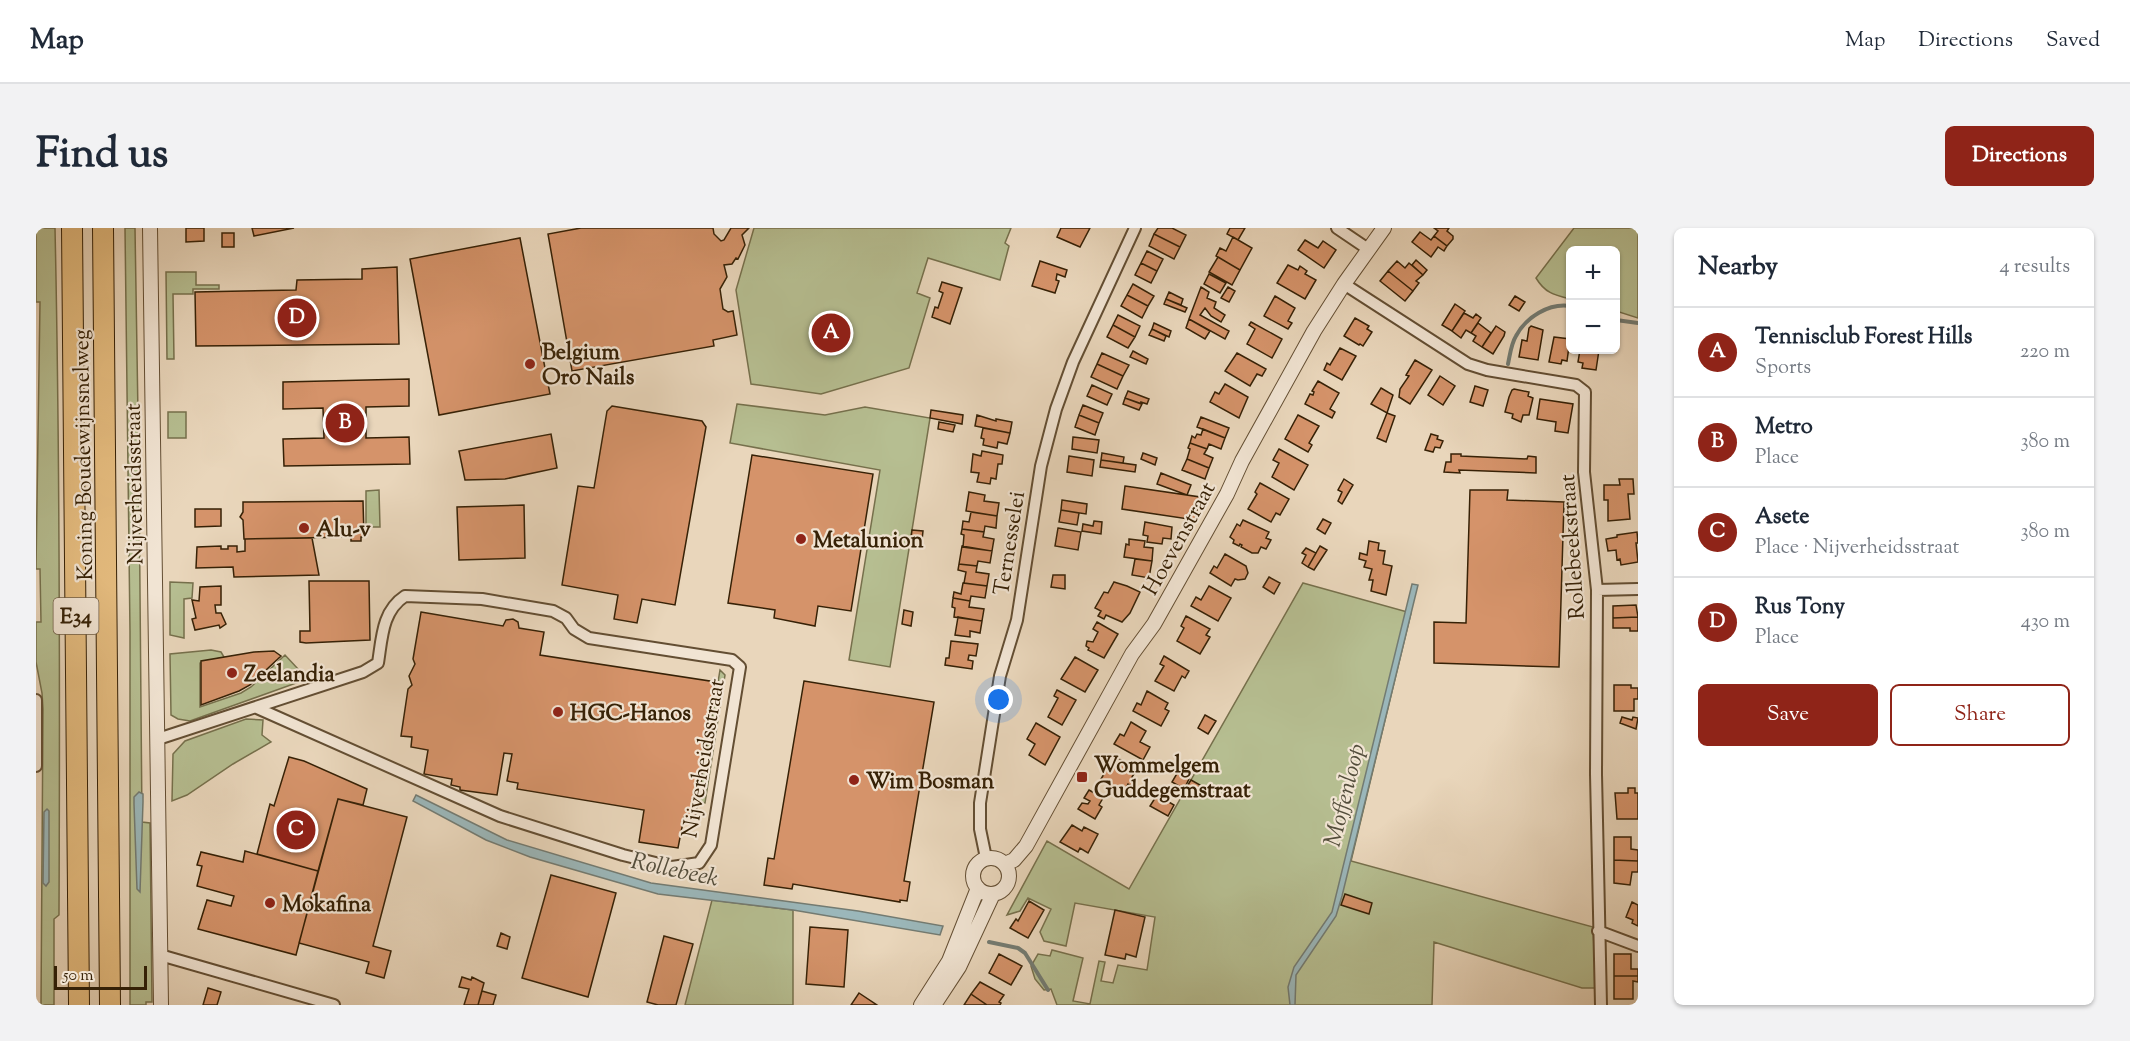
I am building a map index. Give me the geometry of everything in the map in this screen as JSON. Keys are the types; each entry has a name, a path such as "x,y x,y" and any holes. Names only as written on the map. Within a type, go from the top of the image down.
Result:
{"highway":[{"name":"Koning Boudewijnsnelweg","path":"72,228 79,1005"},
{"name":"Koning Boudewijnsnelweg","path":"103,228 110,1005"}],"street":[{"name":"Nijverheidsstraat","path":"150,228 161,1005"},
{"name":"Ternesselei","path":"986,858 980,829 980,803 1000,676 1017,620 1041,466 1056,409 1069,372 1132,228"},
{"path":"1338,228 1368,249"},
{"name":"Hoevenstraat","path":"1005,864 1014,860 1026,846 1132,654 1154,624 1227,494 1242,461 1314,330 1384,228"},
{"name":"Rollebeekstraat","path":"1344,284 1468,364 1487,370 1576,385 1584,389 1587,397 1584,472 1597,590 1596,774 1601,1005"},
{"path":"1597,590 1638,588"},
{"name":"Nijverheidsstraat","path":"158,739 363,672 378,663 387,615 395,603 405,596 482,599 553,611 566,618 574,629 589,638 732,660 740,667 711,845 699,862 672,867 623,855 501,816 257,708"},
{"path":"36,700 36,766"},
{"path":"993,858 1005,864 1009,874 1007,885 1003,889 993,894 985,893 978,888 973,877 981,861 993,858"},
{"path":"921,1005 949,961 978,888"},
{"path":"934,1005 958,967 993,894"},
{"path":"1598,931 1638,946"},
{"path":"160,955 334,1005"}],"green space":[{"path":"36,228 55,228 60,743 59,915 54,919 54,1005 41,1005 43,709 36,662 36,622 41,622 40,569 36,569 40,302 36,302"},
{"path":"125,228 135,228 142,822 150,823 152,1002 146,1002 146,1005 130,1005 130,631"},
{"path":"754,228 1011,228 1005,243 1009,246 1000,280 928,258 917,293 930,298 909,368 821,394 751,384 736,290"},
{"path":"1574,228 1638,228 1638,318 1620,312 1620,246 1566,246 1566,298 1550,293 1536,278"},
{"path":"166,272 196,272 196,285 219,285 219,289 193,289 193,294 173,294 174,359 167,359"},
{"path":"737,404 825,415 865,407 930,418 890,667 849,660 880,470 730,443"},
{"path":"168,412 186,412 186,438 168,438"},
{"path":"379,490 380,527 366,527 366,491"},
{"path":"170,582 193,583 192,598 184,599 184,638 170,635"},
{"path":"1303,583 1411,613 1351,861 1593,927 1596,988 1582,988 1434,942 1432,1005 1057,1005 1051,989 1044,990 1035,979 1031,966 1038,954 1050,956 1052,950 1083,958 1073,1001 1090,1004 1099,961 1105,962 1101,981 1113,983 1118,965 1147,970 1155,917 1075,903 1066,946 1044,941 1040,932 1051,909 1028,898 1020,911 1007,915 1047,841 1129,889"},
{"path":"211,650 221,652 224,657 200,663 200,707 241,693 251,687 285,655 299,670 299,682 190,721 178,719 171,715 170,654"},
{"path":"720,670 725,675 705,803 698,802"},
{"path":"246,719 263,720 262,735 271,742 187,795 172,801 173,754 185,741"},
{"path":"712,900 793,910 793,1005 685,1005"}],"water":[{"path":"1412,584 1418,585 1342,896 1336,916 1296,975 1295,1005 1290,1005 1288,987 1294,967 1332,912"},
{"path":"139,792 143,794 140,892 137,889 134,804 134,797"},
{"path":"416,795 507,840 651,883 858,911 943,926 940,935 793,910 658,894 530,857 486,840 413,801"},
{"path":"47,809 49,811 49,882 46,886 43,883 44,812"}],"building":[{"path":"186,228 204,228 204,241 186,242"},
{"path":"252,228 294,228 254,236"},
{"path":"581,228 713,228 714,234 721,241 731,228 749,228 742,235 745,245 738,259 736,258 732,264 724,265 727,277 720,289 723,309 728,312 733,311 737,335 713,340 714,346 572,371 548,234"},
{"path":"1061,228 1090,228 1080,247 1057,237"},
{"path":"1158,228 1172,228 1186,235 1180,247 1154,234"},
{"path":"1230,228 1245,228 1238,240 1227,234"},
{"path":"1434,228 1449,228 1447,231 1453,239 1447,246 1434,236 1438,231"},
{"path":"1420,232 1431,240 1434,236 1447,246 1444,251 1438,247 1431,257 1412,242"},
{"path":"222,233 234,233 234,247 222,247"},
{"path":"1154,234 1180,247 1174,259 1149,246"},
{"path":"1233,237 1252,248 1240,270 1216,256 1220,248 1226,251"},
{"path":"520,238 550,394 439,415 410,259"},
{"path":"1305,240 1318,248 1323,241 1336,250 1324,268 1298,250"},
{"path":"1147,251 1163,259 1157,271 1141,263"},
{"path":"1218,257 1240,270 1232,285 1209,272"},
{"path":"1416,260 1427,270 1423,275 1412,265"},
{"path":"1040,261 1067,270 1065,277 1057,274 1056,280 1059,281 1055,293 1032,286"},
{"path":"1397,261 1405,268 1409,263 1423,275 1416,281 1419,283 1413,291 1388,271"},
{"path":"1141,263 1157,271 1151,283 1135,275"},
{"path":"1288,265 1298,270 1300,266 1307,271 1305,274 1316,280 1305,299 1277,283"},
{"path":"397,267 399,344 196,346 195,292 296,290 297,280 362,279 362,269"},
{"path":"1388,271 1413,291 1405,301 1380,281"},
{"path":"1209,274 1226,283 1220,293 1204,284"},
{"path":"942,282 962,288 950,324 932,317 943,293 939,291"},
{"path":"1133,284 1154,296 1148,306 1127,295"},
{"path":"1201,287 1209,292 1207,298 1216,302 1214,308 1225,315 1221,322 1211,316 1205,308 1200,315 1229,331 1225,339 1189,319"},
{"path":"1228,287 1235,291 1229,302 1221,298"},
{"path":"1169,292 1183,299 1181,305 1166,299"},
{"path":"1127,295 1148,306 1142,318 1121,306"},
{"path":"1275,296 1295,308 1288,321 1292,323 1288,329 1264,316"},
{"path":"1515,296 1525,302 1519,311 1509,305"},
{"path":"1166,299 1187,308 1185,312 1164,304"},
{"path":"1455,304 1465,311 1452,331 1442,325"},
{"path":"1464,313 1473,318 1476,314 1481,318 1471,333 1466,330 1461,338 1452,331"},
{"path":"1118,315 1140,326 1135,337 1113,325"},
{"path":"1355,318 1369,326 1367,329 1372,332 1363,346 1344,336"},
{"path":"1189,319 1210,331 1205,339 1186,328"},
{"path":"1251,322 1282,339 1272,358 1247,344 1255,329 1249,325"},
{"path":"1154,323 1171,331 1169,337 1152,329"},
{"path":"1478,323 1491,333 1482,347 1473,341 1476,336 1471,333"},
{"path":"1113,325 1135,337 1128,348 1107,337"},
{"path":"1496,326 1505,332 1493,354 1482,347"},
{"path":"1531,326 1543,330 1538,360 1519,357 1522,340 1527,341"},
{"path":"1152,329 1166,336 1164,341 1149,335"},
{"path":"1554,337 1566,338 1567,361 1562,360 1561,364 1549,362"},
{"path":"1340,348 1356,356 1342,380 1324,370 1327,363 1330,365"},
{"path":"1133,351 1148,359 1146,364 1130,357"},
{"path":"1102,353 1129,365 1123,376 1097,364"},
{"path":"1237,353 1266,369 1262,376 1257,374 1250,386 1225,371"},
{"path":"1579,354 1598,354 1596,370 1582,368 1583,363 1578,362"},
{"path":"1415,360 1432,370 1410,404 1399,397 1400,389 1409,376 1406,375"},
{"path":"1097,364 1123,376 1117,389 1091,377"},
{"path":"1440,376 1455,386 1443,405 1428,395"},
{"path":"409,379 409,406 366,407 366,438 409,437 410,464 284,466 283,439 324,438 323,408 283,409 283,382"},
{"path":"1318,381 1339,393 1330,409 1335,412 1332,418 1305,404 1310,394 1313,395 1312,391"},
{"path":"1225,384 1248,397 1239,418 1210,402 1215,392 1219,394"},
{"path":"1092,385 1112,394 1107,405 1087,396"},
{"path":"1475,386 1488,390 1483,406 1470,402"},
{"path":"1381,388 1393,395 1387,413 1371,404"},
{"path":"1514,389 1529,392 1528,396 1533,398 1529,415 1523,415 1521,422 1512,418 1513,414 1505,412"},
{"path":"1128,391 1149,399 1147,404 1125,398"},
{"path":"1125,398 1142,404 1139,410 1123,404"},
{"path":"1540,399 1573,404 1568,433 1555,431 1556,422 1537,419"},
{"path":"1083,405 1103,413 1099,423 1079,415"},
{"path":"612,406 702,421 706,427 675,605 642,599 637,623 614,619 618,595 562,585 578,486 594,488 607,411"},
{"path":"931,410 963,415 962,424 930,418"},
{"path":"1387,413 1395,416 1386,442 1377,438"},
{"path":"977,415 996,421 996,419 1012,422 1010,433 975,426"},
{"path":"1079,415 1099,423 1095,435 1075,427"},
{"path":"1298,415 1319,426 1309,443 1312,445 1308,452 1285,439"},
{"path":"1201,417 1229,428 1225,438 1197,427"},
{"path":"939,422 955,425 953,432 938,429"},
{"path":"983,428 1010,433 1007,444 998,442 997,448 983,445 984,439 981,438"},
{"path":"1203,429 1225,438 1221,449 1209,444 1207,449 1190,443 1192,436 1195,438 1197,434 1201,435"},
{"path":"551,434 557,468 505,479 465,480 459,451"},
{"path":"1431,434 1443,441 1440,448 1435,447 1433,452 1425,450"},
{"path":"1073,437 1099,440 1097,453 1072,449"},
{"path":"1190,443 1207,449 1204,454 1213,458 1209,468 1187,459"},
{"path":"1279,449 1308,465 1294,490 1272,477 1279,463 1273,460"},
{"path":"982,451 1003,455 1002,464 998,464 996,479 991,478 990,484 977,482 979,473 971,472 973,454 981,456"},
{"path":"1102,453 1124,457 1123,463 1101,460"},
{"path":"1143,453 1157,458 1155,465 1141,459"},
{"path":"1451,454 1527,459 1528,456 1536,457 1536,473 1459,470 1460,473 1444,472 1446,462 1451,462"},
{"name":"Metalunion","path":"752,455 873,474 851,611 818,606 815,626 774,618 775,610 728,603"},
{"path":"1069,456 1094,460 1092,476 1067,472"},
{"path":"1187,459 1209,468 1205,479 1182,470"},
{"path":"1101,460 1136,465 1135,472 1100,467"},
{"path":"1161,473 1191,485 1187,495 1157,484"},
{"path":"1344,479 1353,485 1342,504 1338,501 1342,492 1338,490"},
{"path":"1619,479 1633,479 1634,494 1628,494 1630,519 1608,521 1608,500 1604,500 1604,485 1620,485"},
{"path":"1260,483 1289,499 1280,515 1276,513 1271,522 1248,509 1257,494 1255,492"},
{"path":"1125,486 1200,497 1195,520 1122,509"},
{"path":"1470,490 1508,490 1507,500 1564,502 1559,667 1434,663 1434,622 1466,623"},
{"path":"969,492 985,495 984,501 999,503 997,516 966,511"},
{"path":"1062,500 1087,504 1086,514 1061,510"},
{"name":"Alu-v","path":"363,501 364,537 361,537 361,541 351,541 351,537 244,539 243,520 240,517 243,512 243,502"},
{"path":"524,505 525,558 459,560 457,507"},
{"path":"195,509 221,509 221,526 195,527"},
{"path":"1061,510 1079,513 1077,525 1059,522"},
{"path":"971,512 997,516 996,528 985,526 984,532 962,529 963,521 969,522"},
{"path":"1323,519 1331,523 1325,534 1317,529"},
{"path":"1243,520 1269,532 1266,538 1271,540 1266,549 1261,547 1258,553 1252,553 1241,547 1242,545 1233,543 1234,540 1230,537 1237,524 1240,526"},
{"path":"1094,521 1102,522 1101,534 1082,531 1083,524 1093,526"},
{"path":"1145,522 1172,527 1171,539 1163,538 1162,544 1147,542 1148,536 1143,535"},
{"path":"1058,528 1081,532 1078,550 1055,546"},
{"path":"962,529 984,532 983,537 994,539 992,551 963,547"},
{"path":"912,530 923,531 922,540 911,538"},
{"path":"1637,532 1638,562 1621,565 1620,559 1617,560 1616,550 1608,551 1606,539"},
{"path":"312,538 319,575 234,577 233,567 196,568 197,547 221,546 221,549 228,549 228,546 237,546 237,552 245,551 245,539"},
{"path":"1129,539 1145,541 1144,547 1153,548 1152,561 1124,557"},
{"path":"1369,541 1379,543 1378,550 1385,551 1383,564 1392,566 1386,595 1371,591 1373,580 1369,580 1372,569 1364,567 1366,561 1359,559 1360,553 1367,555"},
{"path":"962,546 992,551 990,563 978,561 977,566 959,564"},
{"path":"1320,546 1327,550 1314,570 1308,567"},
{"path":"1306,548 1316,553 1308,567 1302,563 1306,555 1302,553"},
{"path":"1225,554 1246,566 1248,573 1245,579 1235,579 1231,586 1210,573 1214,566 1217,568"},
{"path":"1135,559 1152,561 1149,578 1132,575"},
{"path":"959,564 977,566 976,572 989,574 987,586 964,583 966,572 958,570"},
{"path":"1053,575 1065,575 1065,589 1051,587"},
{"path":"1269,577 1280,583 1274,594 1263,587"},
{"path":"309,581 369,581 370,640 300,642 300,631 310,631"},
{"path":"1114,582 1140,592 1130,613 1122,622 1106,615 1104,619 1098,616 1101,611 1095,608 1104,592 1108,593"},
{"path":"963,583 987,586 985,598 971,596 970,601 953,598 954,592 961,594"},
{"path":"221,586 221,605 215,605 216,613 221,613 226,624 220,628 219,625 195,630 192,619 196,618 192,600 199,601 200,587"},
{"path":"1209,586 1231,598 1218,621 1191,606 1196,597 1201,600"},
{"path":"953,598 970,601 969,607 984,609 982,621 954,617"},
{"path":"1636,605 1638,617 1613,618 1613,606"},
{"path":"904,610 913,612 911,626 902,624"},
{"name":"HGC-Hanos","path":"421,612 503,626 506,620 513,619 518,622 519,628 544,632 540,655 716,682 695,819 684,817 678,848 639,842 644,810 517,789 518,783 507,781 512,754 504,753 497,795 460,790 460,787 451,785 452,779 424,774 428,750 411,747 412,737 401,736 408,689 412,685 409,676 415,664 413,659"},
{"path":"1186,616 1210,629 1206,635 1210,637 1200,654 1177,641 1184,628 1181,626"},
{"path":"958,617 982,621 980,633 970,631 970,637 955,635"},
{"path":"1638,617 1638,631 1630,631 1630,628 1613,628 1613,618"},
{"path":"1097,622 1118,634 1104,658 1088,650 1086,646 1087,641 1093,642 1098,632 1093,629"},
{"path":"951,641 978,644 976,656 969,655 968,660 973,661 972,669 945,665 946,658 949,658"},
{"name":"Zeelandia","path":"274,651 281,656 250,685 201,705 201,661"},
{"path":"1164,656 1189,671 1185,678 1182,676 1174,691 1155,681 1164,666 1160,664"},
{"path":"1075,657 1098,670 1085,692 1061,679"},
{"name":"Wim Bosman","path":"804,681 934,702 904,881 910,882 907,901 900,900 900,902 793,884 792,889 764,885 768,858 774,859"},
{"path":"1614,685 1631,685 1631,688 1638,688 1638,699 1634,699 1634,711 1614,711"},
{"path":"1057,690 1076,700 1062,725 1048,717 1058,698 1054,696"},
{"path":"1147,691 1168,703 1165,709 1169,711 1161,726 1133,711 1137,703 1141,705"},
{"path":"1205,715 1216,721 1208,734 1198,728"},
{"path":"1622,717 1632,720 1633,717 1638,718 1636,729 1620,723"},
{"path":"1131,722 1146,731 1140,742 1150,747 1143,760 1114,744 1120,734 1124,736"},
{"path":"1036,723 1060,737 1045,765 1029,755 1035,744 1027,739"},
{"path":"289,757 304,761 367,789 363,805 338,799 318,871 257,854 270,804 274,806"},
{"path":"1117,758 1137,769 1132,777 1137,780 1133,787 1128,784 1124,792 1101,779 1110,764 1112,765"},
{"path":"1179,770 1192,773 1184,789 1172,782"},
{"path":"1191,780 1200,785 1194,794 1186,788"},
{"path":"1628,788 1635,788 1635,793 1638,793 1638,819 1617,819 1615,793 1628,793"},
{"path":"1089,790 1103,798 1099,805 1102,807 1095,819 1078,809 1082,803 1088,804 1090,801 1084,798"},
{"path":"1157,795 1174,805 1168,816 1150,806"},
{"path":"338,799 407,817 373,946 391,951 384,978 366,973 369,962 299,943"},
{"path":"1072,825 1082,831 1084,827 1098,834 1088,853 1080,848 1078,852 1060,842"},
{"path":"1614,837 1631,837 1631,849 1638,850 1638,861 1614,860"},
{"name":"Mokafina","path":"245,851 318,871 296,955 198,929 207,900 231,906 234,896 197,886 202,866 197,865 201,852 243,862"},
{"path":"1614,860 1638,861 1638,872 1632,872 1630,885 1614,883"},
{"path":"551,875 616,893 588,997 522,978"},
{"path":"1345,894 1372,903 1369,914 1341,905"},
{"path":"1029,901 1044,910 1028,938 1010,928 1016,919 1018,921"},
{"path":"1632,902 1638,905 1638,926 1626,917"},
{"path":"1115,910 1145,917 1136,957 1126,954 1125,959 1105,955"},
{"path":"810,927 848,930 844,987 806,984"},
{"path":"501,933 510,937 507,949 497,946"},
{"path":"664,936 693,944 676,1005 658,1005 647,1002"},
{"path":"999,954 1022,966 1011,985 989,973"},
{"path":"1614,954 1631,954 1631,969 1638,969 1638,976 1614,976"},
{"path":"1614,976 1638,976 1638,982 1633,981 1633,999 1614,999"},
{"path":"462,977 471,980 472,977 484,983 478,1005 464,1005 469,989 459,987"},
{"path":"980,982 1004,995 999,1002 1000,1005 987,1005 971,994"},
{"path":"208,988 221,992 217,1005 203,1005"},
{"path":"482,991 496,995 493,1005 478,1005"},
{"path":"859,993 877,1005 851,1005"},
{"path":"971,994 987,1005 964,1005"}],"waterway":[{"name":"Moffenloop","path":"1508,364 1514,339 1520,329 1532,317 1546,309 1566,306"},
{"name":"Moffenloop","path":"1620,321 1638,323"},
{"name":"Rollebeek","path":"989,942 1018,948 1025,953 1048,990"}],"place":[{"name":"Rus Tony","path":"297,318"},
{"name":"Tennisclub Forest Hills","path":"831,333"},
{"name":"Belgium Oro Nails","path":"530,364"},
{"name":"Metro","path":"345,423"},
{"name":"Alu-v","path":"304,528"},
{"name":"Metalunion","path":"801,539"},
{"name":"Zeelandia","path":"232,673"},
{"name":"HGC-Hanos","path":"558,712"},
{"name":"Wommelgem Guddegemstraat","path":"1082,777"},
{"name":"Wim Bosman","path":"854,780"},
{"name":"Asete","path":"296,830"},
{"name":"Mokafina","path":"270,903"}]}
